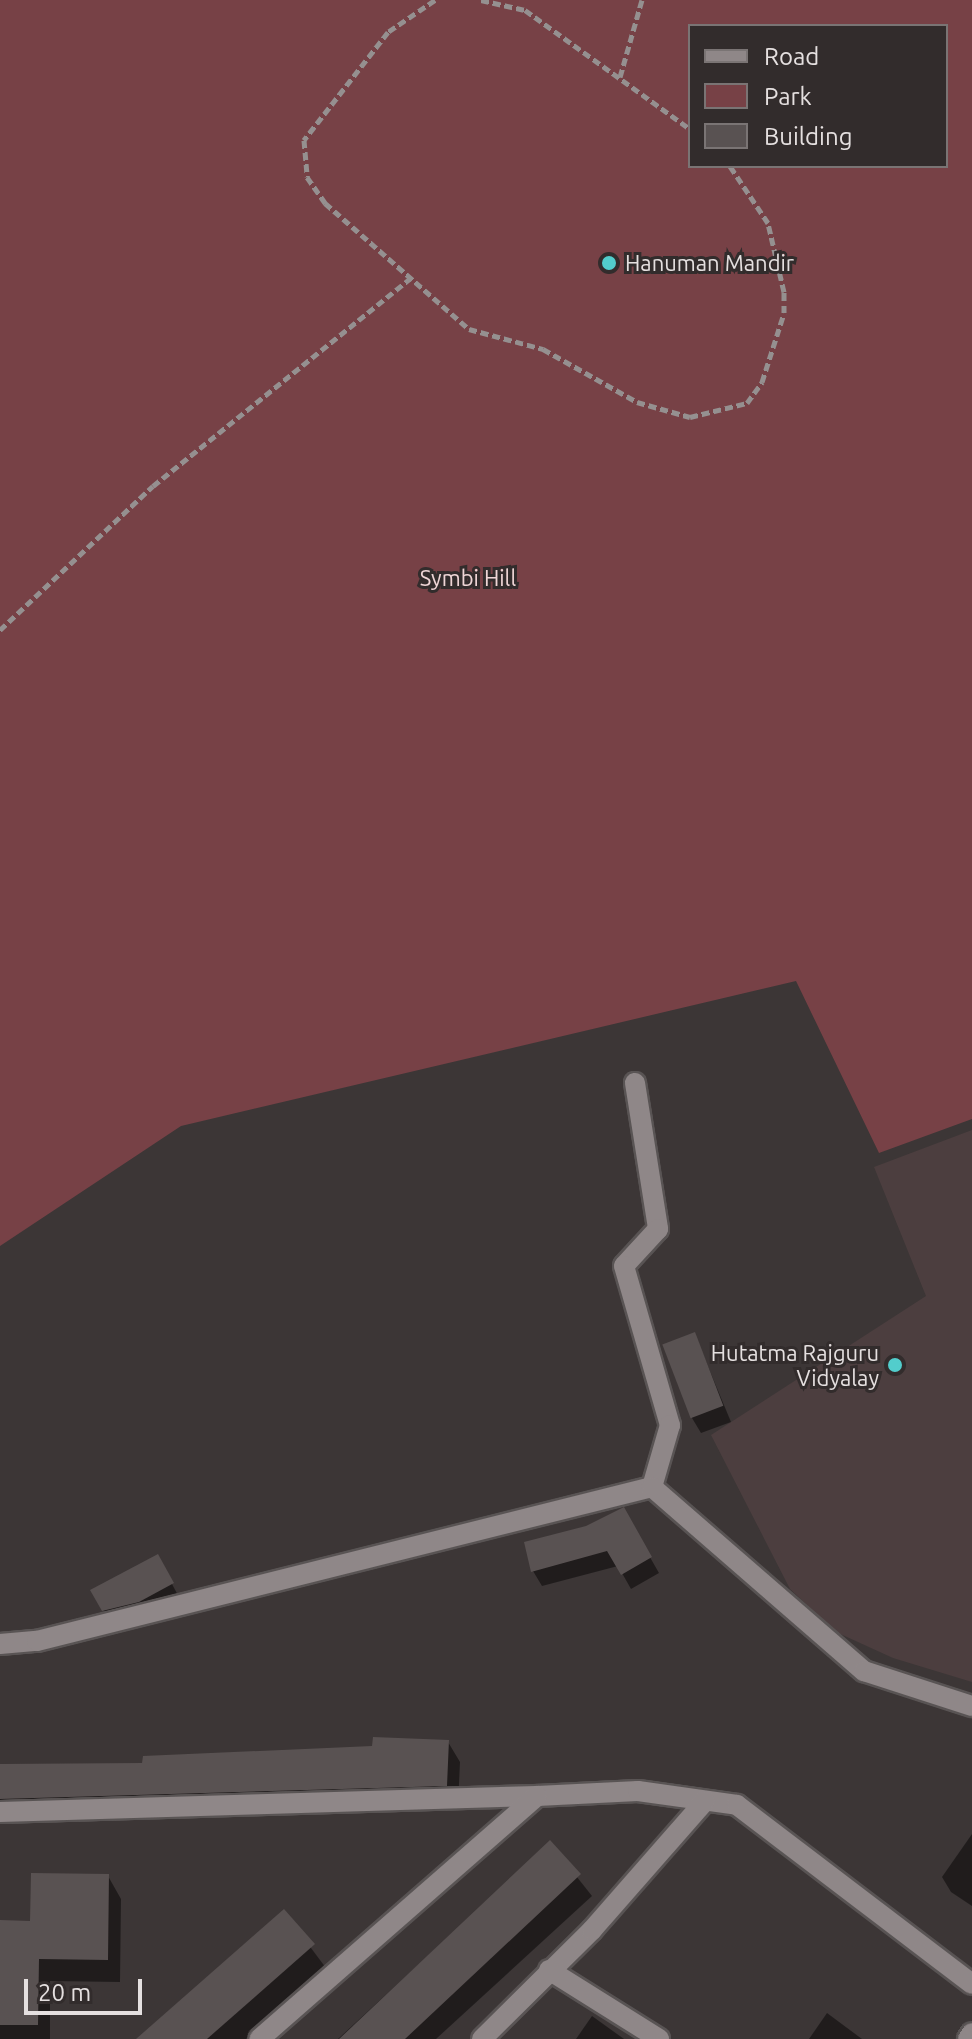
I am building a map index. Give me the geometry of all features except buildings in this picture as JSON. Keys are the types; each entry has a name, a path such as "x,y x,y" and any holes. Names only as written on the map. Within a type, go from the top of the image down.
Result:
{"street":[{"path":"635,1083 658,1229 624,1266 670,1425 652,1487"},
{"path":"0,1644 37,1641 652,1487"},
{"path":"652,1487 864,1671 972,1706"},
{"path":"0,1812 638,1791 737,1805 972,1984"},
{"path":"259,2039 537,1796"},
{"path":"482,2039 592,1930 705,1801"},
{"path":"549,1970 659,2039"},
{"path":"968,2039 972,2033"}],"path":[{"path":"435,0 388,32 304,140 307,177 325,203 469,329 543,349 637,402 690,417 747,403 762,382 784,313 784,292 768,223 731,168"},
{"path":"481,0 525,10 688,128"},
{"path":"620,77 642,0"},
{"path":"0,630 153,486 411,278"}],"shaded area":[{"name":"Hutatma Rajguru Vidyalay","path":"972,1130 972,1682 893,1658 836,1632 790,1589 711,1435 926,1296 874,1167"}],"green space":[{"name":"Symbi Hill","path":"0,0 972,0 972,1119 879,1153 796,981 181,1126 0,1246"}],"place":[{"name":"Hanuman Mandir","path":"609,263"},
{"name":"Hutatma Rajguru Vidyalay","path":"895,1365"}]}
